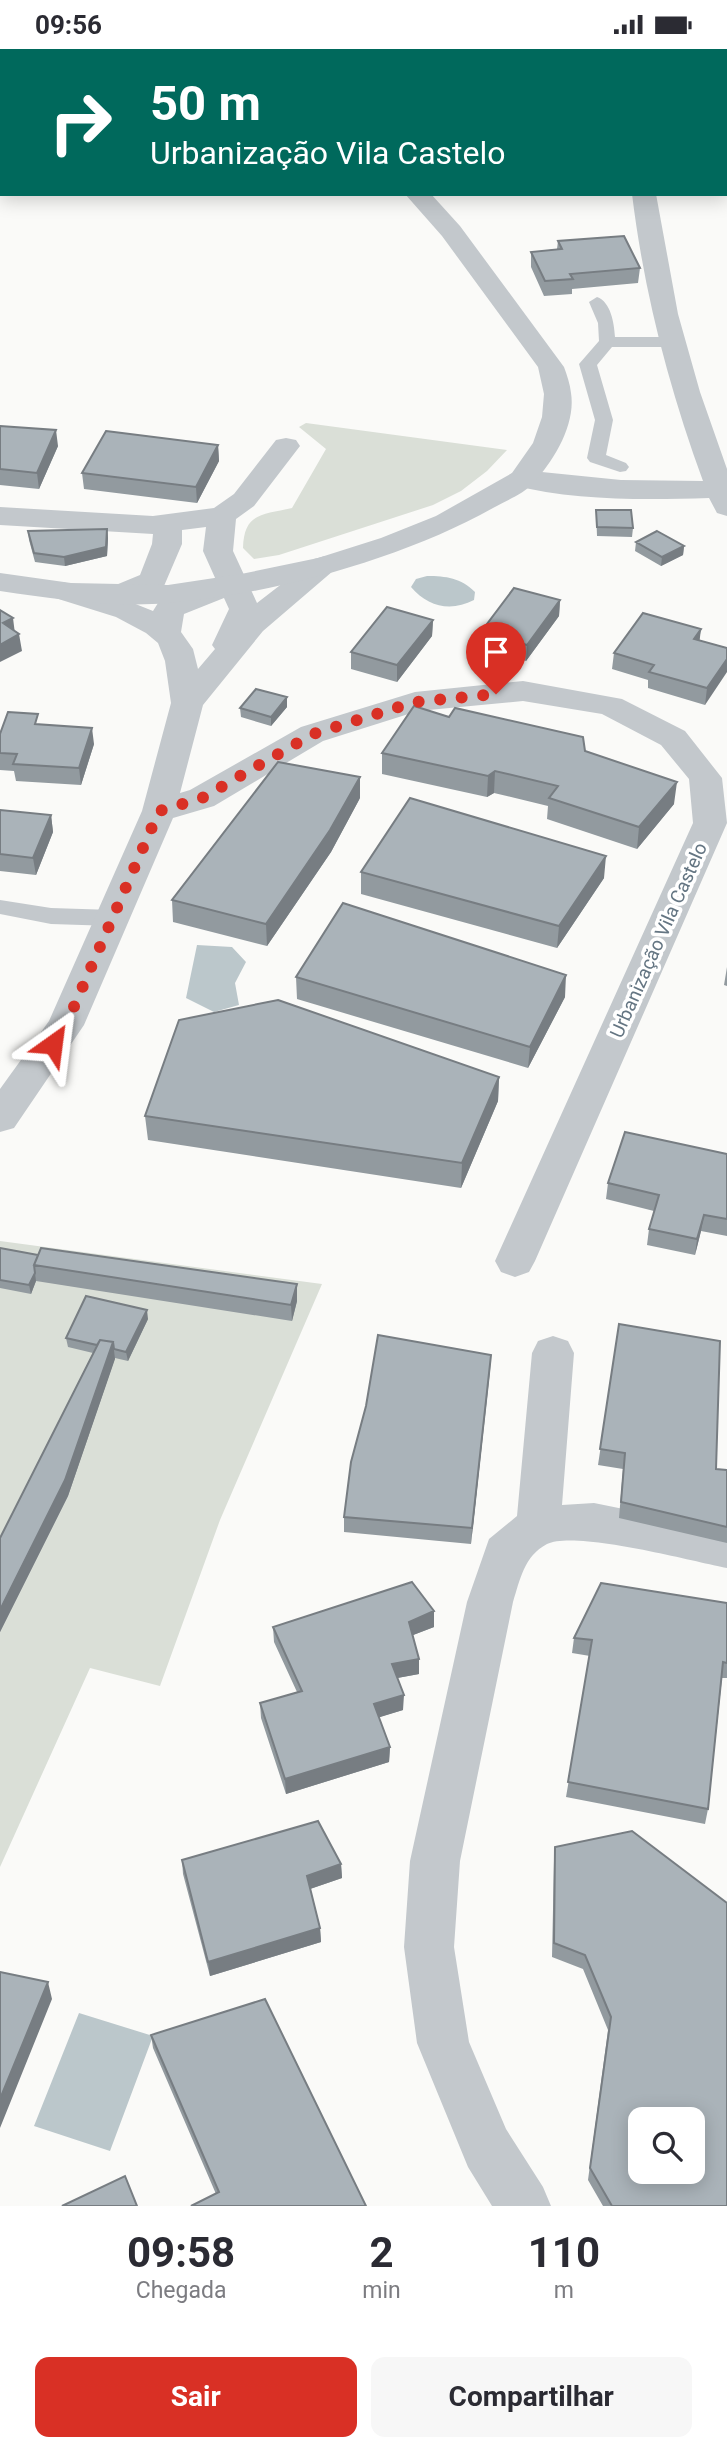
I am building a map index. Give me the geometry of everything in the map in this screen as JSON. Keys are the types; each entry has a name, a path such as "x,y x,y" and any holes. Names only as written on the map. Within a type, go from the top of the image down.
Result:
{"street":[{"path":"0,582 63,591 167,594 230,585 325,565 446,522 522,478 547,443 556,417 558,394 551,367 451,231 418,196"},
{"path":"522,478 579,488 672,491 724,498 671,342 648,236 644,196"},
{"path":"0,516 153,524 222,516 244,500 286,446"},
{"path":"221,660 244,609 230,585 218,551 222,516"},
{"path":"122,593 153,580 167,544 168,523"},
{"path":"0,1118 66,1025 159,811 187,703 221,660 271,607 325,565"},
{"path":"166,632 170,609 230,585"},
{"path":"63,591 110,604 166,632 178,652 187,703"},
{"name":"Urbanização Vila Castelo","path":"159,811 202,798 313,734 415,702 523,691 611,706 673,738 705,778 713,851 514,1261"},
{"path":"538,1525 553,1353"},
{"path":"524,2206 487,2148 443,2043 429,1947 435,1861 490,1602 505,1553 538,1525 594,1522 727,1549"}],"lane":[{"path":"597,302 606,323 607,342 588,364 604,420 596,458 620,467"},
{"path":"607,342 671,342"},
{"path":"0,908 51,916 113,918"},
{"path":"0,922 51,916"}],"shaded area":[{"path":"306,423 507,450 487,471 461,491 433,505 279,555 254,559 243,548 244,536 251,521 264,514 292,508 326,449 299,427"},
{"path":"427,576 459,581 475,592 474,600 457,606 432,603 411,587 416,579"},
{"path":"197,945 232,947 246,962 235,983 239,1005 214,1012 186,998"},
{"path":"0,1241 322,1284 220,1520 160,1686 90,1668 0,1867"},
{"path":"79,2013 153,2036 110,2151 34,2126"}],"building":[{"path":"624,236 640,268 570,274 573,279 545,281 531,252 562,249 558,241"},
{"path":"0,426 56,430 37,473 0,469"},
{"path":"106,431 218,445 196,487 82,473"},
{"path":"596,510 631,510 633,528 597,527"},
{"path":"107,529 106,547 64,557 34,553 28,531"},
{"path":"657,531 684,546 662,557 636,542"},
{"path":"514,588 560,600 527,645 481,632"},
{"path":"387,607 433,620 397,665 351,652"},
{"path":"0,610 13,618 3,623 19,634 0,645"},
{"path":"643,613 701,629 694,639 727,648 727,659 707,688 649,672 654,665 614,653"},
{"path":"256,689 287,697 271,717 240,708"},
{"path":"414,706 449,717 455,708 583,737 585,751 677,782 639,827 549,798 558,786 495,771 488,776 382,753"},
{"path":"8,712 38,714 35,724 92,728 79,768 13,764 17,754 0,753 0,734"},
{"path":"278,762 360,777 330,830 266,924 172,900"},
{"path":"410,798 606,856 559,926 361,872"},
{"path":"0,810 51,815 33,858 0,854"},
{"path":"343,903 566,975 530,1047 296,977"},
{"path":"278,1000 499,1077 462,1163 145,1116 179,1020"},
{"path":"625,1132 727,1154 727,1219 704,1215 697,1239 649,1229 659,1195 608,1183"},
{"path":"0,1248 38,1255 34,1265 35,1273 29,1285 0,1280"},
{"path":"41,1248 297,1284 291,1305 34,1265"},
{"path":"86,1296 147,1310 126,1352 114,1349 113,1342 100,1340 97,1345 66,1338"},
{"path":"619,1324 720,1341 716,1469 727,1470 727,1527 621,1502 625,1453 600,1449"},
{"path":"378,1335 491,1355 472,1528 344,1517 351,1462 366,1406"},
{"path":"100,1340 113,1342 65,1480 0,1610 0,1538"},
{"path":"412,1582 434,1611 409,1622 419,1659 392,1664 404,1695 374,1704 390,1747 285,1779 260,1703 302,1691 273,1627"},
{"path":"601,1583 727,1603 727,1663 723,1662 708,1809 568,1782 592,1640 574,1638"},
{"path":"318,1821 341,1864 307,1876 320,1928 208,1962 182,1860"},
{"path":"632,1831 727,1903 727,2206 612,2206 590,2168 611,2017 585,1955 554,1943 555,1847"},
{"path":"0,1972 48,1982 0,2099"},
{"path":"265,1999 366,2206 191,2206 219,2192 151,2035"},
{"path":"125,2176 137,2206 62,2206"}],"route":[{"path":"53,1044 66,1025 159,811 202,798 313,734 415,702 496,694"}]}
